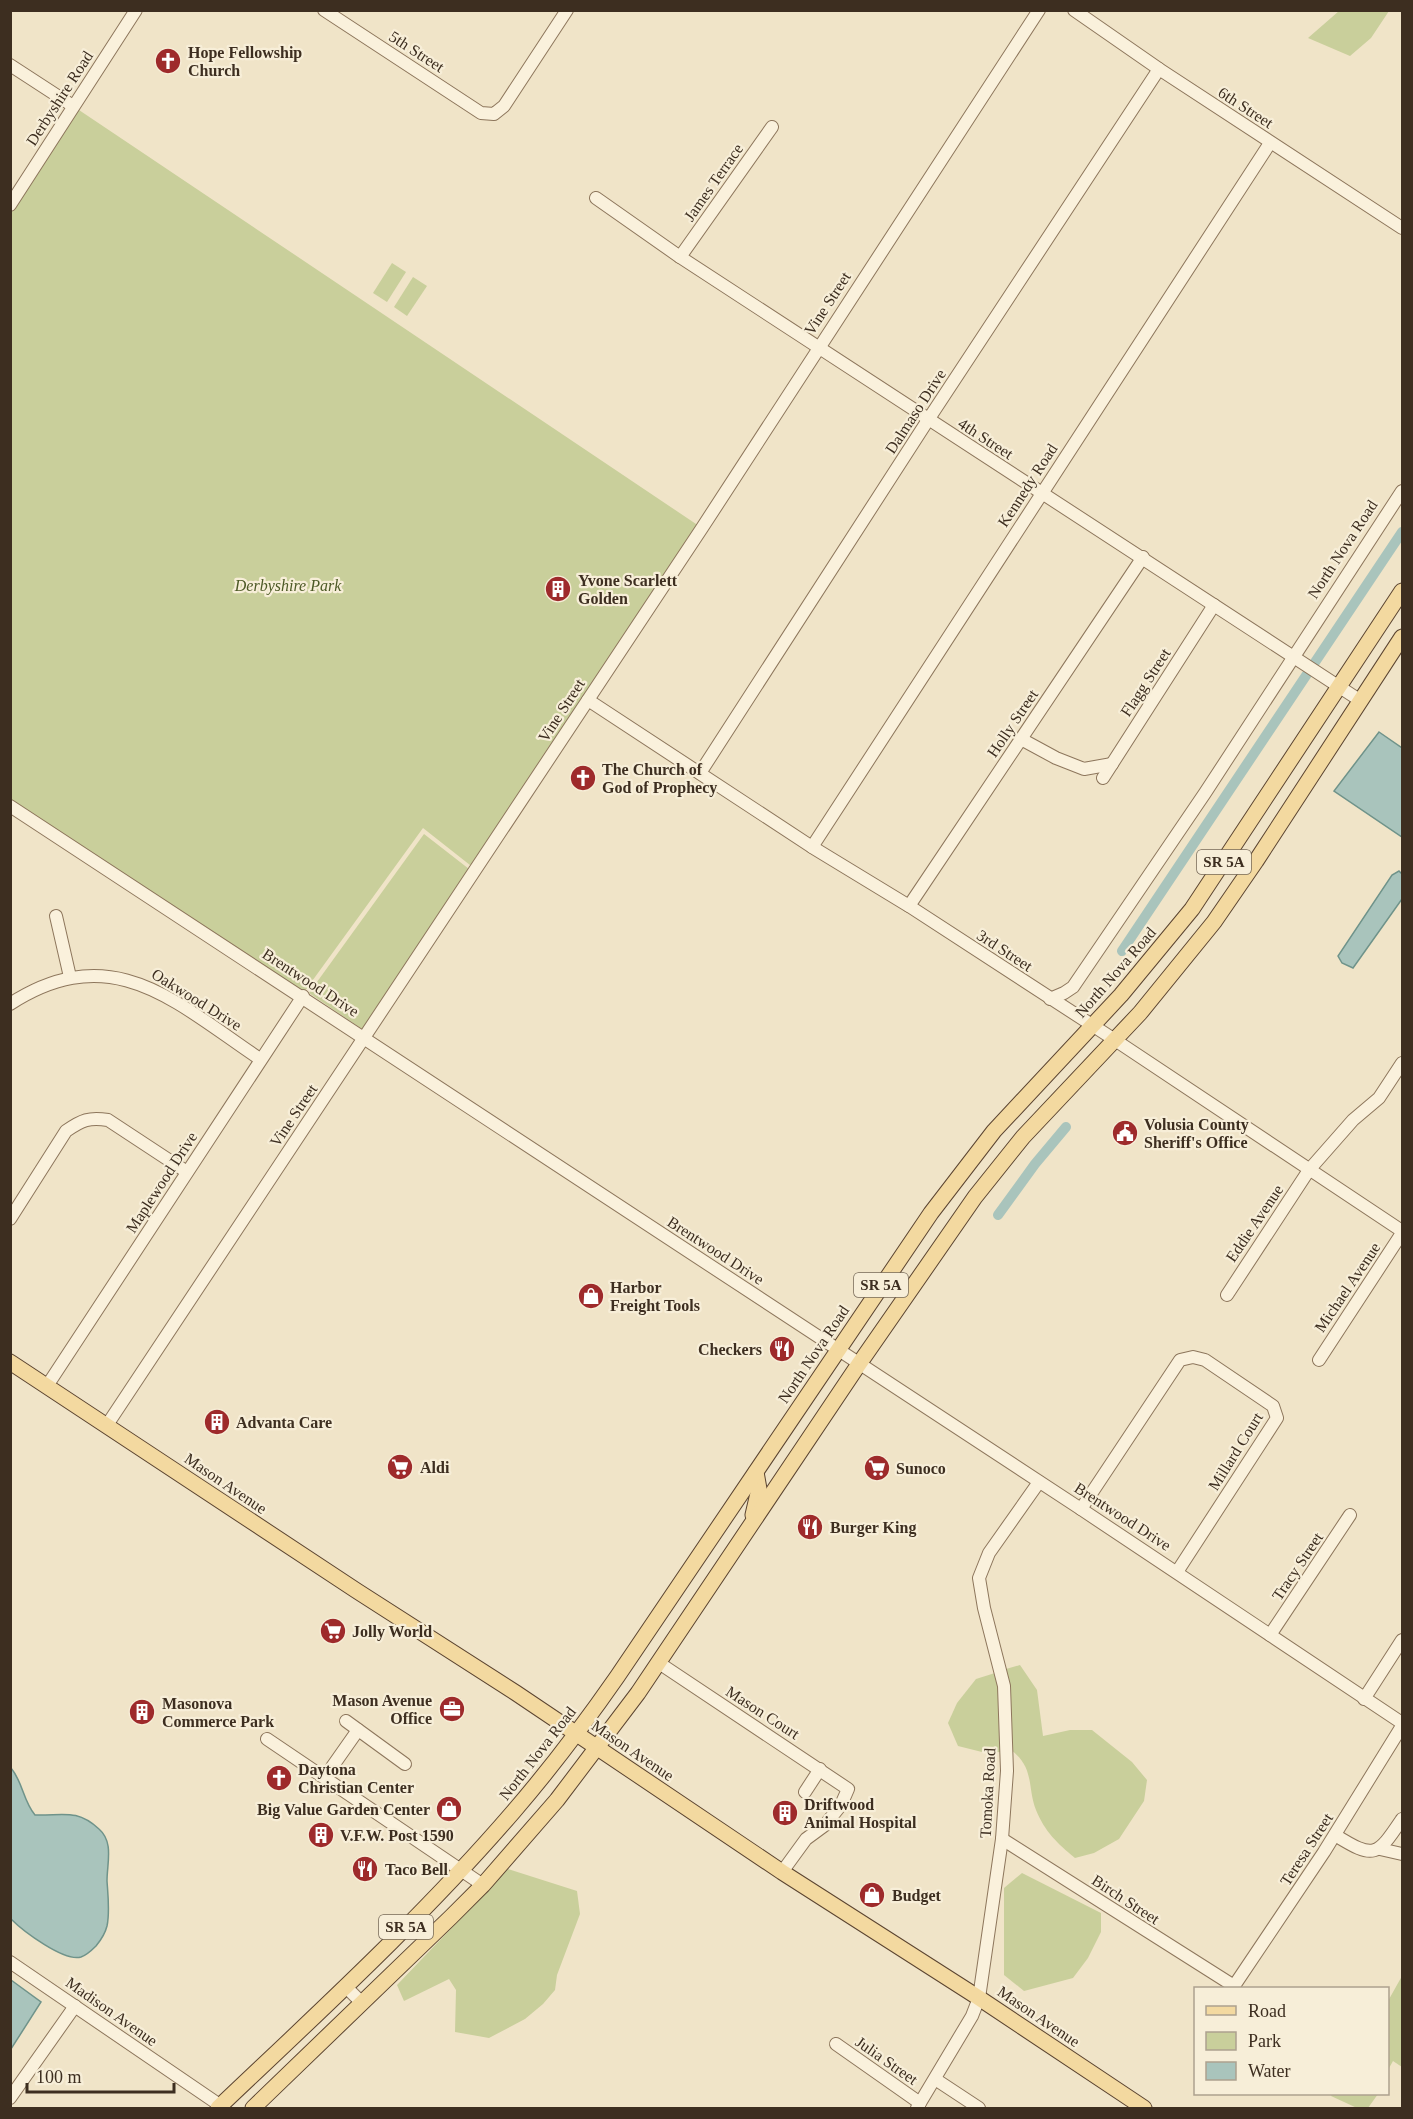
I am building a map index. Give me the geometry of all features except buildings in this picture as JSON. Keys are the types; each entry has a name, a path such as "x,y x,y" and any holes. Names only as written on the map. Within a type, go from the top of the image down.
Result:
{"main road":[{"name":"North Nova Road","path":"221,2108 461,1870 515,1810 576,1734 617,1677 911,1241 975,1155 1026,1095 1148,964 1192,909 1334,683 1402,591"},
{"name":"SR 5A","path":"253,2109 483,1885 550,1809 598,1748 659,1663 948,1234 988,1179 1050,1107 1115,1040 1222,912 1402,637"},
{"name":"Mason Avenue","path":"10,1362 598,1748 782,1872 979,1998 1144,2109"},
{"path":"751,1524 759,1489 756,1472"}],"street":[{"name":"Derbyshire Road","path":"10,205 136,10"},
{"name":"5th Street","path":"324,10 481,113 494,114 504,106 567,10"},
{"name":"Vine Street","path":"107,1425 588,700 1039,10"},
{"name":"6th Street","path":"1074,10 1270,143 1402,228"},
{"path":"10,65 73,106"},
{"name":"Dalmaso Drive","path":"700,773 928,420 1159,69"},
{"name":"James Terrace","path":"680,257 772,127"},
{"name":"Kennedy Road","path":"813,847 1270,143"},
{"name":"4th Street","path":"596,198 680,257 818,348 1143,557 1361,701"},
{"name":"North Nova Road","path":"1073,987 1142,888 1402,490"},
{"name":"Holly Street","path":"909,906 1143,557"},
{"name":"Flagg Street","path":"1103,778 1214,605"},
{"name":"3rd Street","path":"588,700 1115,1040 1402,1232"},
{"path":"1021,739 1056,758 1084,769 1112,764"},
{"name":"Brentwood Drive","path":"10,806 303,996 1177,1572 1402,1725"},
{"path":"56,916 70,977"},
{"name":"Oakwood Drive","path":"10,1004 30,991 70,977 117,977 139,983 164,995 260,1059"},
{"path":"1050,999 1073,987"},
{"path":"1073,987 1071,997 1074,1014"},
{"name":"Maplewood Drive","path":"47,1386 303,996"},
{"name":"Eddie Avenue","path":"1227,1294 1309,1170 1353,1120 1379,1098 1402,1063"},
{"path":"10,1219 66,1131 80,1122 93,1118 108,1120 187,1172"},
{"name":"Michael Avenue","path":"1319,1360 1402,1232"},
{"name":"Millard Court","path":"1081,1509 1180,1360 1193,1357 1205,1360 1273,1407 1277,1418 1177,1572"},
{"name":"Tomoka Road","path":"919,2106 972,2016 979,1998 1002,1839 1006,1771 1004,1686 984,1608 979,1578 989,1553 1039,1482"},
{"name":"Tracy Street","path":"1270,1635 1350,1515"},
{"path":"1364,1699 1402,1640"},
{"name":"Mason Court","path":"659,1663 848,1789 841,1805 825,1825 806,1839 782,1872"},
{"path":"346,1721 405,1764"},
{"name":"Teresa Street","path":"1234,1986 1335,1835 1402,1725"},
{"path":"333,1767 358,1730"},
{"path":"267,1739 483,1885"},
{"path":"805,1792 820,1769"},
{"path":"1380,1849 1402,1819"},
{"path":"1335,1835 1359,1850 1380,1849 1402,1854"},
{"name":"Birch Street","path":"1002,1839 1234,1986"},
{"name":"Madison Avenue","path":"10,1962 221,2108"},
{"path":"345,1986 362,2003"},
{"path":"10,2098 75,2006"},
{"name":"Julia Street","path":"836,2044 919,2106"},
{"name":"Julia Street","path":"935,2079 980,2109"}],"green space":[{"path":"1339,11 1389,11 1371,38 1350,56 1308,38"},
{"name":"Derbyshire Park","path":"73,106 702,528 475,869 423,828 302,995 11,806 11,205"},
{"path":"392,263 406,272 387,302 373,293"},
{"path":"413,277 427,286 407,316 394,307"},
{"path":"424,834 469,869 362,1029 309,993"},
{"path":"1020,1665 1037,1690 1043,1736 1070,1730 1092,1730 1132,1762 1147,1780 1144,1801 1119,1839 1094,1853 1075,1858 1052,1837 1036,1810 1024,1764 1011,1750 1010,1685 1006,1669"},
{"path":"995,1673 999,1687 1000,1752 986,1753 958,1746 948,1723 957,1703 976,1679"},
{"path":"508,1869 577,1891 580,1914 557,1975 555,1990 543,2004 525,2019 489,2038 455,2032 456,1990 449,1979 404,2001 397,1985"},
{"path":"1022,1873 1101,1913 1101,1932 1088,1958 1073,1978 1024,1991 1004,1975 1004,1888"},
{"path":"1402,1976 1402,2067 1393,2061 1389,2068 1389,1999"},
{"path":"1377,2095 1368,2108 1357,2108 1331,2096"}],"water":[{"path":"1379,732 1402,748 1402,837 1334,791"},
{"path":"1399,871 1402,874 1402,899 1353,968 1342,963 1338,956 1392,875"},
{"path":"11,1768 35,1815 68,1814 83,1818 99,1829 107,1840 109,1910 107,1926 96,1946 81,1957 65,1955 55,1950 34,1938 11,1919"},
{"path":"11,1980 41,2002 11,2049"}],"waterway":[{"path":"1122,951 1402,532"},
{"path":"998,1215 1035,1164 1066,1127"}],"place":[{"name":"Hope Fellowship Church","path":"168,61"},
{"name":"Yvone Scarlett Golden","path":"558,589"},
{"name":"The Church of God of Prophecy","path":"583,778"},
{"name":"Volusia County Sheriff's Office","path":"1125,1133"},
{"name":"Harbor Freight Tools","path":"591,1296"},
{"name":"Checkers","path":"782,1349"},
{"name":"Advanta Care","path":"217,1422"},
{"name":"Aldi","path":"400,1467"},
{"name":"Sunoco","path":"877,1468"},
{"name":"Burger King","path":"810,1527"},
{"name":"Jolly World","path":"333,1631"},
{"name":"Mason Avenue Office","path":"452,1709"},
{"name":"Masonova Commerce Park","path":"142,1712"},
{"name":"Daytona Christian Center","path":"279,1778"},
{"name":"Big Value Garden Center","path":"449,1809"},
{"name":"Driftwood Animal Hospital","path":"785,1813"},
{"name":"V.F.W. Post 1590","path":"321,1835"},
{"name":"Taco Bell","path":"365,1869"},
{"name":"Budget","path":"872,1895"}]}
